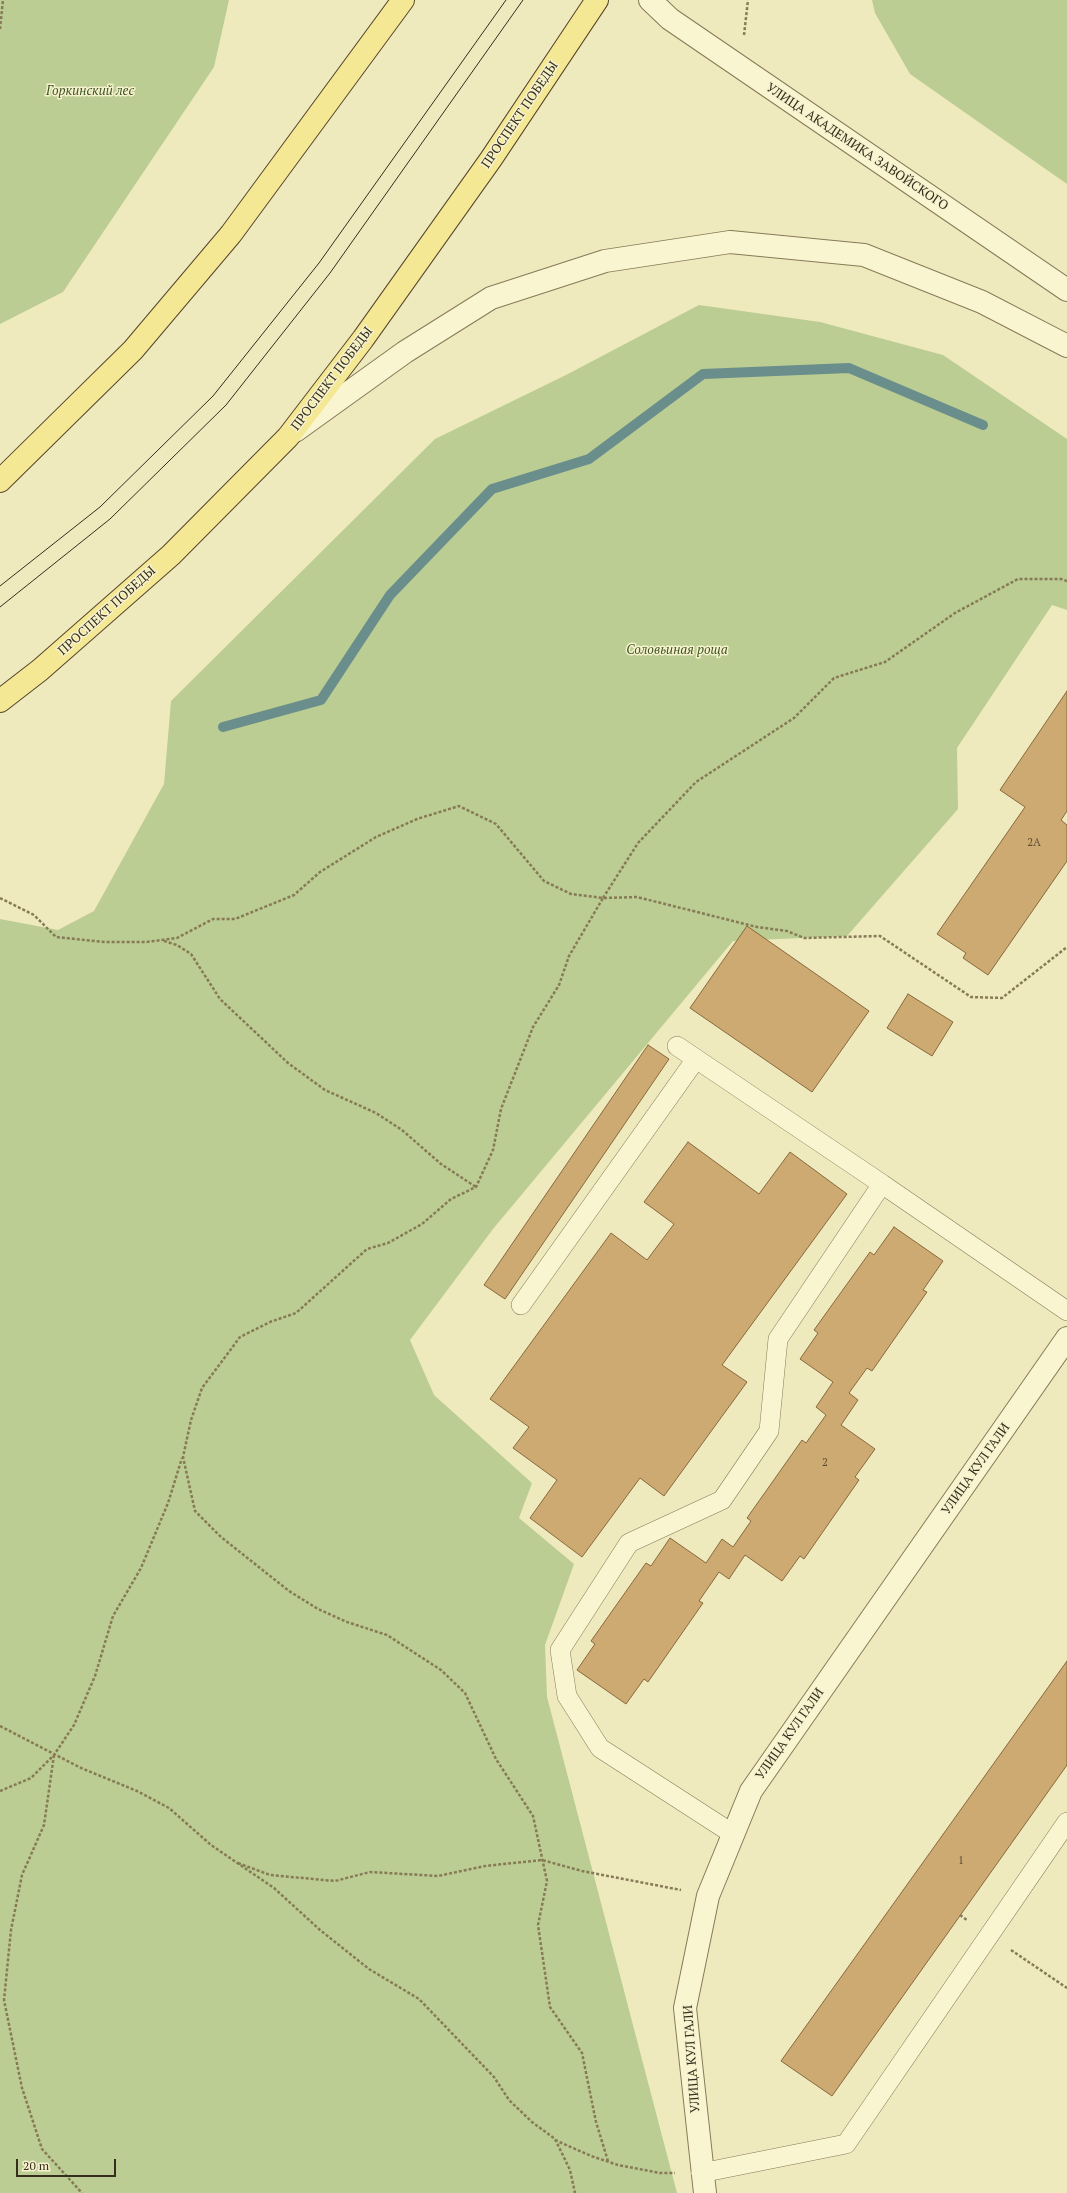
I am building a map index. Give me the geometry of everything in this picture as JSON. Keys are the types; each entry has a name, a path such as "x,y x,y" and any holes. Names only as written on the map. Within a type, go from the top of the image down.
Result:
{"main road":[{"path":"0,481 133,350 231,234 403,0"},
{"name":"ПРОСПЕКТ ПОБЕДЫ","path":"0,701 40,670 171,555 288,437 363,340 468,191 597,0"}],"street":[{"name":"УЛИЦА АКАДЕМИКА ЗАВОЙСКОГО","path":"650,0 670,19 1067,290"},
{"path":"288,437 405,352 491,298 605,261 730,242 864,256 982,302 1067,346"},
{"name":"УЛИЦА КУЛ ГАЛИ","path":"703,2183 685,2008 708,1896 751,1790 1067,1338"}],"lane":[{"path":"677,1046 1067,1311"},
{"path":"521,1305 696,1059"},
{"path":"733,1834 600,1748 567,1696 560,1650 629,1543 722,1500 761,1444 769,1431 778,1339 882,1184"},
{"path":"703,2183 846,2144 1067,1822"}],"path":[{"path":"0,29 3,0"},
{"path":"0,1791 30,1778 54,1755 74,1725 95,1676 113,1616 141,1568 168,1503 183,1457 191,1420 202,1388 240,1337 270,1322 296,1313 367,1250 388,1243 422,1224 451,1199 476,1187 493,1150 501,1109 533,1027 559,985 569,956 603,898 638,843 696,782 794,718 834,678 885,662 955,613 1018,579 1061,579 1067,581"},
{"path":"0,898 34,915 56,937 106,942 177,938 213,919 235,919 294,896 320,872 376,837 417,819 459,806 496,824 544,881 571,894 603,898 637,897 757,927 787,931 804,938 880,936 971,996 1002,998 1067,947"},
{"path":"162,940 177,945 190,954 220,999 288,1063 325,1090 376,1113 402,1130 441,1164 476,1187"},
{"path":"183,1457 195,1511 220,1537 289,1591 318,1609 347,1622 388,1635 441,1670 465,1693 496,1759 533,1816 547,1881 538,1925 550,2007 582,2053 596,2122 608,2161"},
{"path":"0,1726 54,1755 152,1798 169,1808 211,1845 274,1888 320,1930 369,1969 419,2000 494,2077 509,2100 532,2122 555,2140 592,2156 608,2161 703,2183"},
{"path":"54,1755 44,1825 22,1875 11,1930 4,2000 22,2088 42,2149 82,2193"},
{"path":"234,1861 270,1875 335,1881 370,1872 438,1876 485,1866 542,1860 582,1871 708,1896"},
{"path":"555,2140 570,2170 575,2193"}],"green space":[{"name":"Горкинский лес","path":"0,0 229,0 214,67 63,292 0,324"},
{"path":"872,0 1067,0 1067,184 910,74 875,13"},
{"name":"Соловьиная роща","path":"699,305 820,322 943,355 1067,439 1067,610 1052,605 957,748 958,809 847,936 733,941 493,1229 410,1340 434,1395 532,1483 519,1518 574,1564 545,1645 547,1697 677,2193 0,2193 0,919 58,930 94,911 164,784 171,701 435,439 566,375"}],"building":[{"path":"1067,691 1067,811 1061,820 1067,825 1067,861 988,975 963,958 966,953 937,934 1025,807 1000,790"},
{"path":"747,926 869,1011 812,1092 690,1008"},
{"path":"908,994 953,1022 932,1056 887,1028"},
{"path":"648,1045 669,1059 505,1299 484,1285"},
{"path":"688,1142 759,1194 790,1152 847,1194 722,1365 747,1382 664,1496 640,1478 582,1557 530,1518 557,1480 513,1448 529,1427 490,1399 611,1233 647,1260 674,1224 644,1202"},
{"path":"894,1227 943,1261 923,1290 927,1292 872,1371 867,1368 849,1393 858,1400 841,1425 875,1449 855,1477 859,1480 804,1559 800,1556 782,1581 745,1555 729,1579 719,1572 699,1601 703,1603 648,1682 644,1679 626,1704 577,1670 595,1644 591,1641 646,1563 651,1566 670,1538 706,1563 722,1539 733,1547 751,1521 747,1518 802,1440 806,1443 826,1415 816,1407 833,1382 800,1359 818,1333 814,1330 870,1252 874,1255"},
{"path":"1067,1661 1067,1765 832,2096 781,2061"}],"waterway":[{"path":"223,727 321,700 390,595 492,489 589,459 703,374 849,368 983,425"}],"tram line":[{"path":"0,586 100,507 213,396 319,263 506,0"},
{"path":"0,607 110,519 226,405 330,273 523,0"}]}
